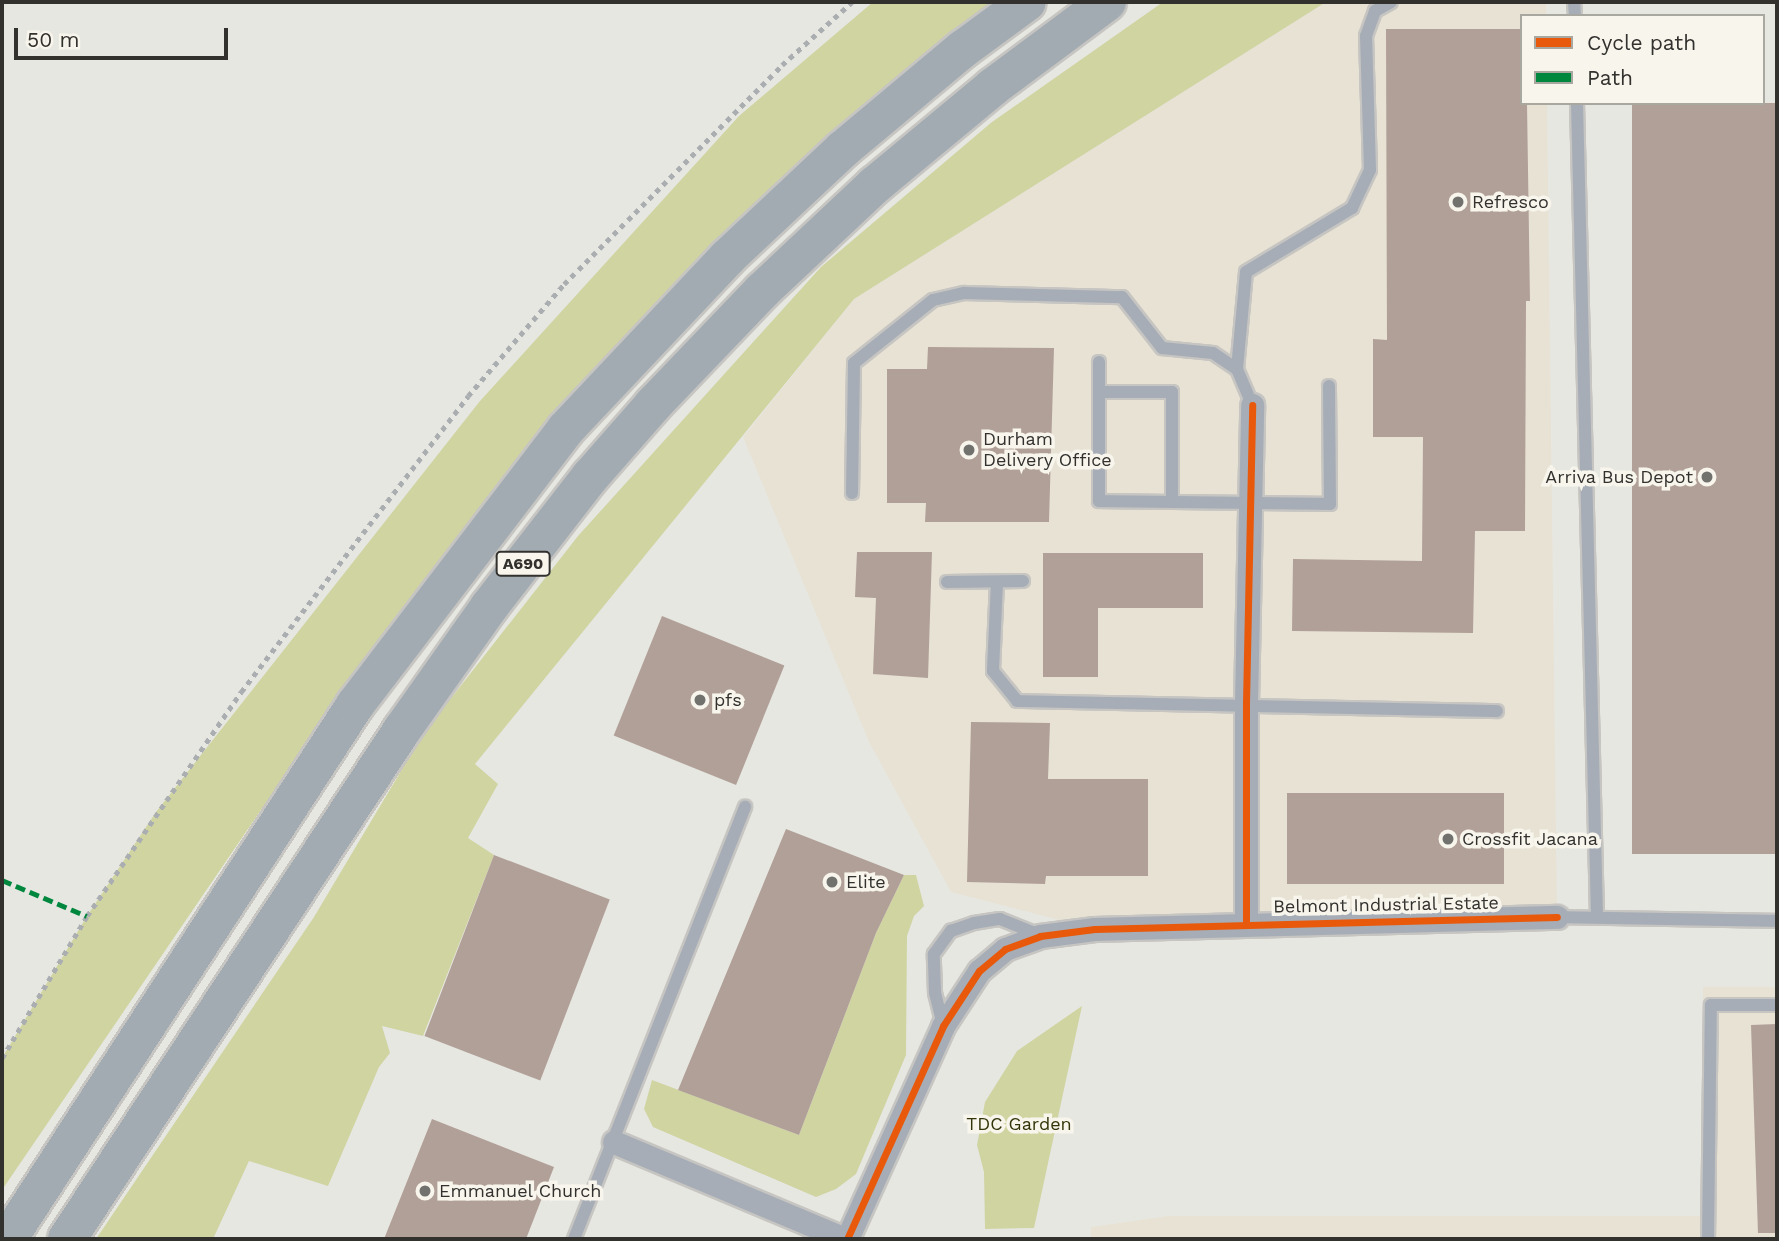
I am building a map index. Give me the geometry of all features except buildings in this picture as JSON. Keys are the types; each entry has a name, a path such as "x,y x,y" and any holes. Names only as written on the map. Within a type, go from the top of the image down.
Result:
{"highway":[{"name":"A690","path":"8,1239 355,705 566,429 727,258 842,150 963,49 1027,2"},
{"name":"A690","path":"67,1239 402,730 489,607 590,477 653,405 762,291 875,185 993,87 1107,2"}],"street":[{"path":"1247,924 1246,703 1252,405"},
{"name":"Belmont Industrial Estate","path":"846,1239 943,1026 979,971 1005,949 1041,936 1095,929 1558,917"},
{"path":"614,1142 846,1239"}],"lane":[{"path":"1252,405 1237,369 1246,272 1352,208 1370,170 1366,37 1375,11 1391,2"},
{"path":"1577,105 1597,916"},
{"path":"852,493 854,363 933,300 964,293 1122,297 1163,348 1213,353 1237,369"},
{"path":"1099,362 1099,501 1330,504 1329,386"},
{"path":"1099,392 1172,392 1172,502"},
{"path":"947,582 1023,581"},
{"path":"998,582 993,671 1017,701 1246,703 1497,711"},
{"path":"574,1239 745,807"},
{"path":"1558,917 1777,921"},
{"path":"943,1026 935,992 934,954 951,931 974,923 1000,919 1041,936"},
{"path":"1708,1239 1711,1005 1777,1005"}],"path":[{"path":"2,1058 87,916 233,703 468,396 564,284 782,65 852,2"}],"shaded area":[{"path":"1326,2 1546,2 1546,14 1520,14 1520,105 1547,105 1557,917 1095,929 951,892 869,742 743,437 854,299"},
{"path":"1703,987 1777,987 1777,1239 1091,1239 1091,1227 1168,1216 1703,1216"}],"green space":[{"path":"873,2 992,2 959,26 771,189 548,418 368,653 2,1190 2,1058 87,916 156,812 480,401 739,116"},
{"path":"1163,2 1326,2 854,299 475,764 498,784 468,838 494,855 423,1036 382,1026 390,1053 379,1067 328,1186 249,1161 213,1239 96,1239 314,917 423,734 578,536 821,267 992,122"},
{"path":"904,875 916,875 924,906 914,916 907,936 906,1055 856,1174 836,1189 816,1197 653,1127 644,1109 652,1080 799,1135 876,933"},
{"name":"TDC Garden","path":"1082,1006 1034,1228 985,1229 984,1172 977,1145 985,1102 1017,1051"}],"marked path":[{"path":"2,880 87,916"}],"cycle path":[{"path":"1246,924 1246,703 1252,405"},
{"path":"847,1239 943,1026 979,971 1005,949 1040,936 1095,929 1557,917"}],"place":[{"name":"Refresco","path":"1458,202"},
{"name":"Durham Delivery Office","path":"969,450"},
{"name":"Arriva Bus Depot","path":"1707,477"},
{"name":"pfs","path":"700,700"},
{"name":"Crossfit Jacana","path":"1448,839"},
{"name":"Elite","path":"832,882"},
{"name":"Emmanuel Church","path":"425,1191"}]}
